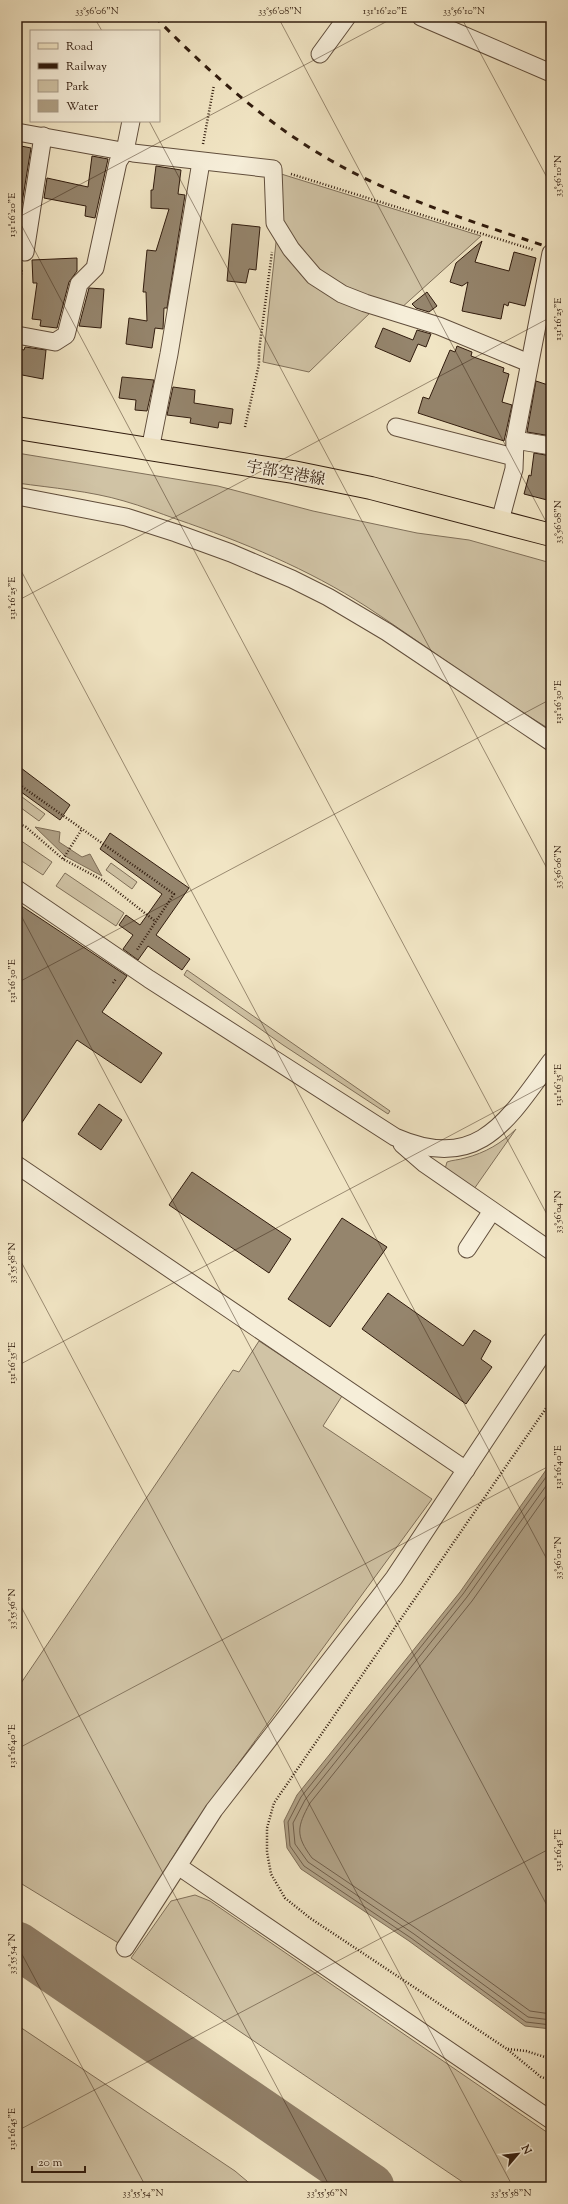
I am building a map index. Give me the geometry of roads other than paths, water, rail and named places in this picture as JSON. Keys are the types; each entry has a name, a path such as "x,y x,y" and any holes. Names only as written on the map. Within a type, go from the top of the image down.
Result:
{"main road":[{"name":"宇部空港線","path":"17,428 292,472 371,488 551,535"}],"street":[{"path":"320,54 347,17"},
{"path":"421,17 551,73"},
{"path":"17,335 55,342 66,335 79,284 95,268 118,162 125,152 131,122"},
{"path":"17,132 125,152 201,162 273,169 275,223 291,249 319,279 342,294 462,334 529,363"},
{"path":"25,252 43,136"},
{"path":"150,450 201,162"},
{"path":"500,521 514,469 515,440 551,254"},
{"path":"396,427 514,458"},
{"path":"515,440 551,446"},
{"path":"17,496 126,517 183,535 285,576 328,597 387,632 480,697 551,742"},
{"path":"480,697 551,755"},
{"path":"17,889 149,979 395,1137 425,1164 551,1251"},
{"path":"395,1137 416,1146 434,1149 462,1146 483,1138 506,1121 551,1061"},
{"path":"17,1165 466,1470"},
{"path":"467,1248 492,1211"},
{"path":"125,1948 214,1810 394,1578 551,1341"},
{"path":"178,1866 551,2120"}],"water":[{"path":"35,827 60,832 59,842 82,857 90,854 102,876 65,856"},
{"path":"551,1463 551,2029 525,2026 409,1941 301,1869 287,1848 284,1821 297,1795 460,1592"}],"railway":[{"path":"155,17 216,76 259,112 282,129 330,160 383,187 410,198 551,248"}]}
